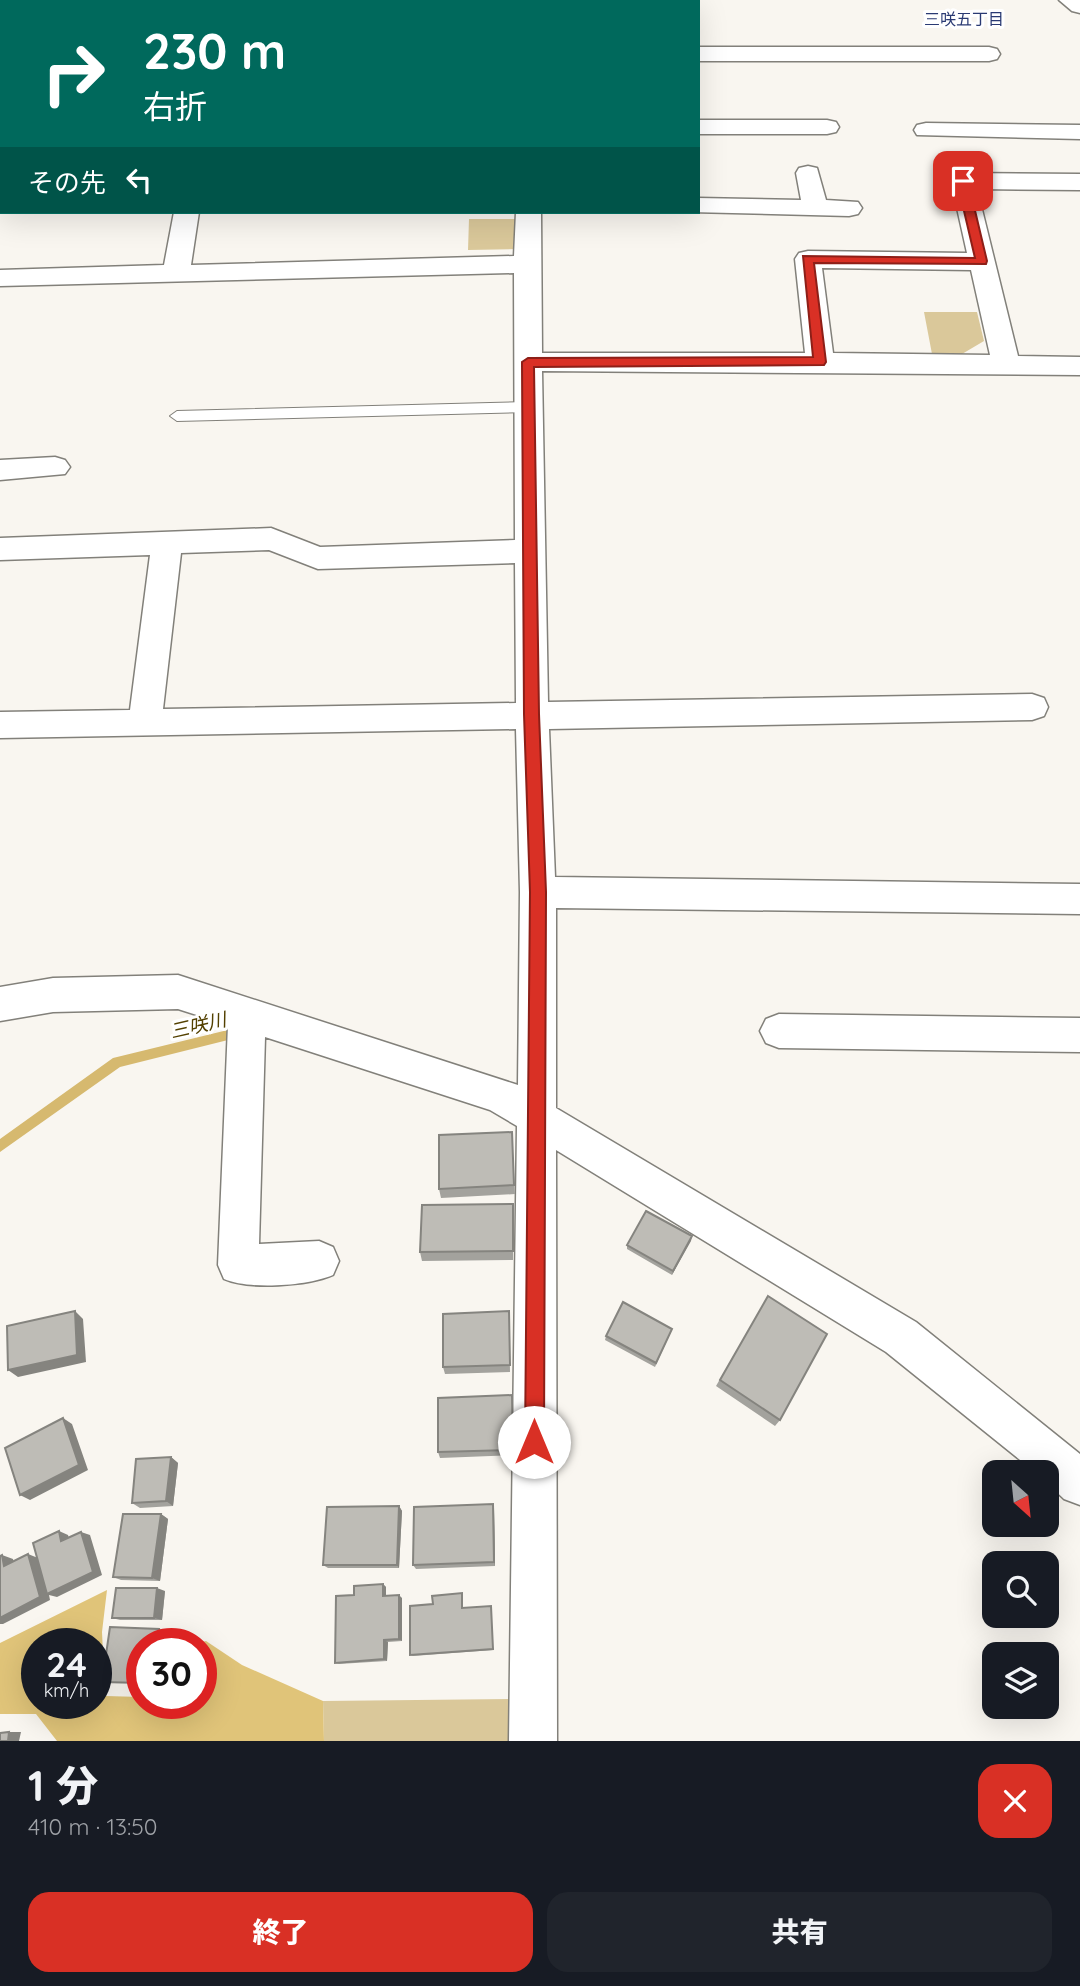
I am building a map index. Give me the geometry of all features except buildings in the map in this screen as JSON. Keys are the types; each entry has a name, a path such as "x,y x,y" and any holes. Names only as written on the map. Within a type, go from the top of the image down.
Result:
{"street":[{"path":"1070,0 1080,6"},
{"path":"700,54 989,54"},
{"path":"700,127 827,127"},
{"path":"926,130 1080,132"},
{"path":"808,173 815,207"},
{"path":"1006,365 963,181 1080,182"},
{"path":"700,206 849,208"},
{"path":"176,274 186,214"},
{"path":"529,214 527,264 531,714 538,892 533,1741"},
{"path":"820,362 807,259 982,261"},
{"path":"0,278 527,264"},
{"path":"528,362 820,362 1080,366"},
{"path":"0,470 55,467"},
{"path":"0,549 271,539 318,558 531,551"},
{"path":"145,722 167,543"},
{"path":"0,725 1032,707"},
{"path":"538,892 1080,899"},
{"path":"0,1004 53,995 178,992 500,1095 901,1337 1035,1443 1080,1483"},
{"path":"247,1013 239,1265 319,1261"},
{"path":"779,1031 1080,1035"}],"lane":[{"path":"177,416 528,407"}],"shaded area":[{"path":"469,219 519,219 519,249 468,250"},
{"path":"924,312 977,312 984,341 962,354 932,354"},
{"path":"107,1590 102,1628 30,1628"},
{"path":"21,1633 21,1714 0,1714 0,1643"},
{"path":"217,1648 242,1665 323,1701 324,1741 57,1741 40,1719 112,1719 112,1696 126,1697 126,1719 217,1719"},
{"path":"515,1699 515,1741 324,1741 323,1701"}],"waterway":[{"name":"三咲川","path":"0,1146 117,1062 240,1032"}],"district":[{"name":"三咲五丁目","path":"964,19"}],"route":[{"path":"534,1442 538,892 531,714 528,362 820,362 807,259 982,261 963,181"}]}
